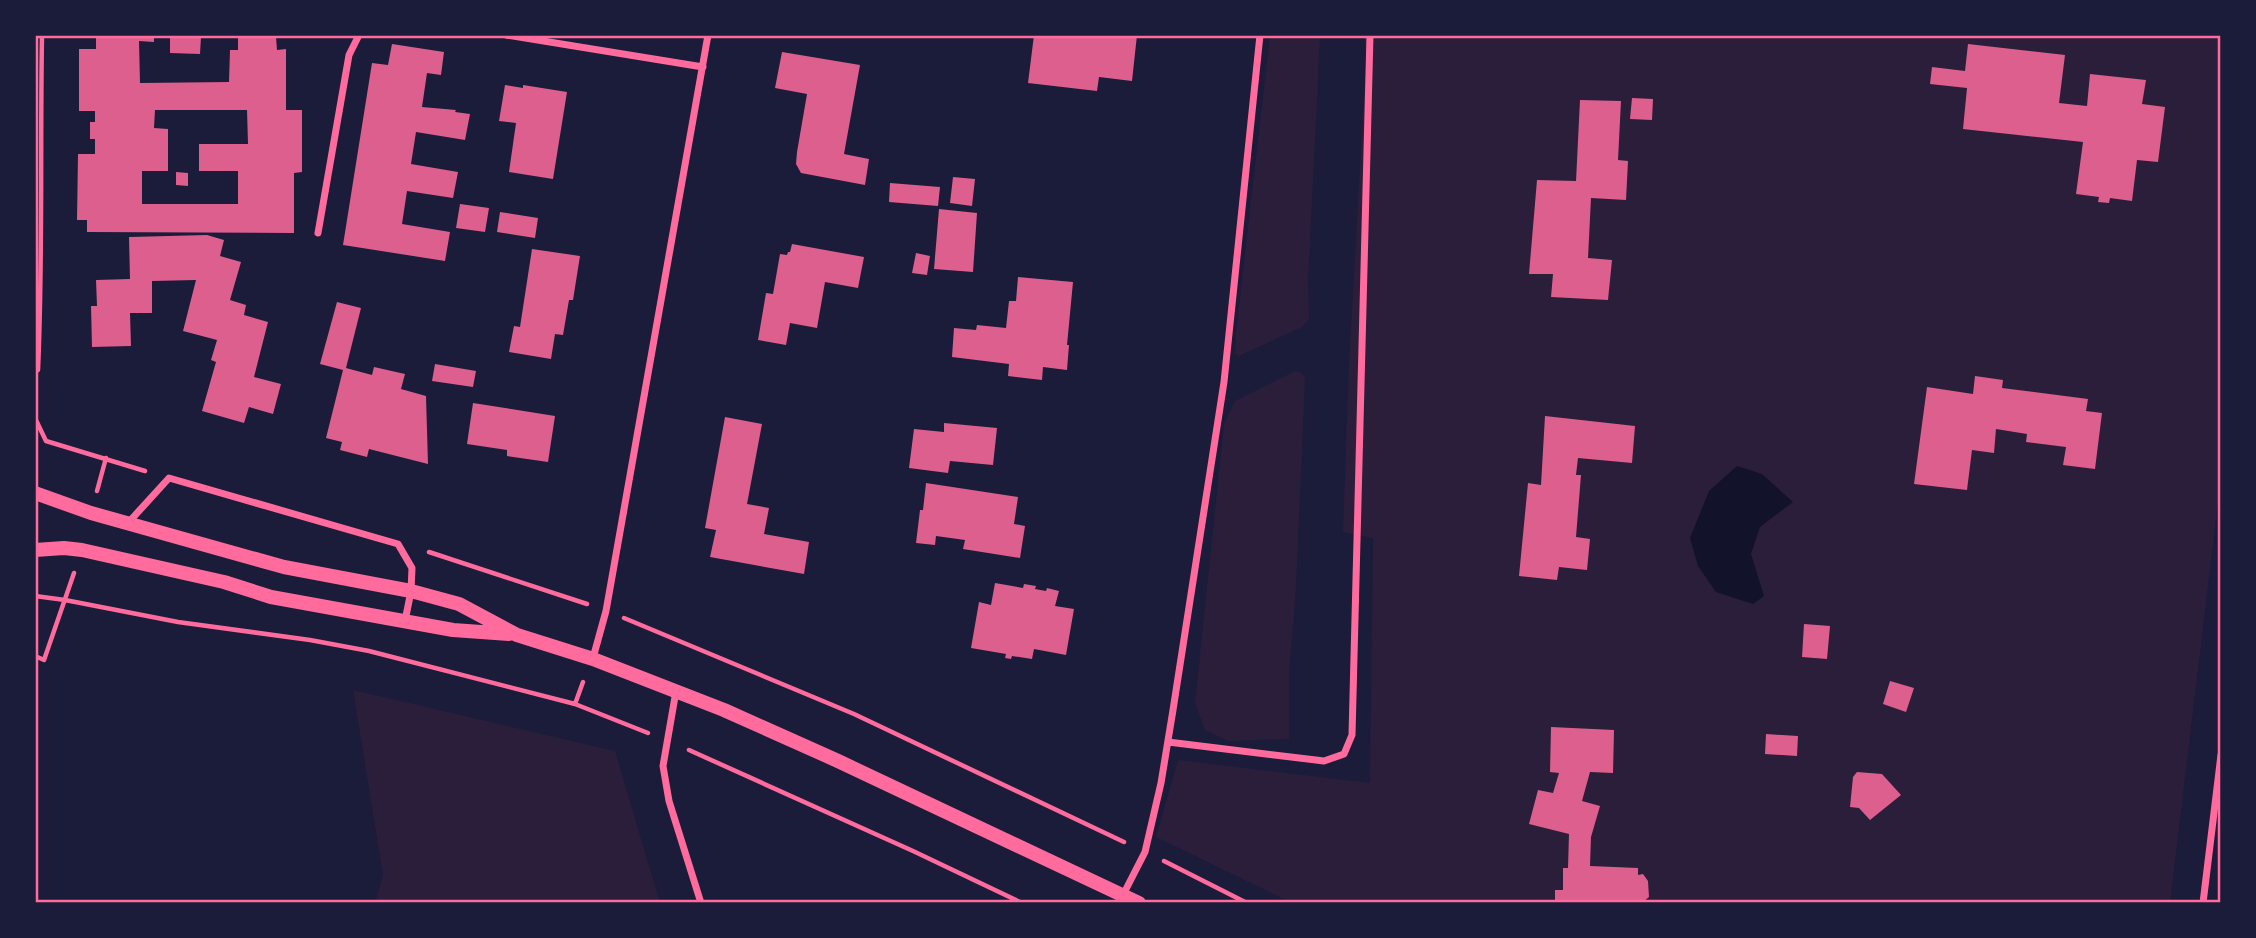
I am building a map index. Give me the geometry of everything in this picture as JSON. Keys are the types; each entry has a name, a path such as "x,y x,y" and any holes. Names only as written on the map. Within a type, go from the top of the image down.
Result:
{"main road":[{"path":"35,493 128,523 284,567 411,591 459,604 517,635 593,659 677,691 838,761 1139,903"},
{"path":"35,550 82,550 224,582 271,597 453,630 517,635"}],"street":[{"path":"318,233 349,55 359,35"},
{"path":"506,35 703,67"},
{"path":"593,659 606,611 708,35"},
{"path":"1123,895 1145,852 1168,741 1224,382 1260,35"},
{"path":"1168,741 1324,761 1344,754 1352,735 1370,35"},
{"path":"128,523 169,478 398,544 412,568 405,622"},
{"path":"677,691 663,766 669,802 701,903"},
{"path":"2203,903 2221,755"}],"path":[{"path":"35,371 38,370 42,289 42,35"},
{"path":"35,418 46,441 169,478"},
{"path":"398,544 512,578 606,611 854,714 1247,903"},
{"path":"35,596 178,622 310,640"},
{"path":"35,656 44,660 65,600"}],"shaded area":[{"path":"1270,35 1320,35 1308,283 1309,319 1302,327 1239,356 1235,354 1236,332"},
{"path":"1364,35 2221,35 2221,477 2170,903 1292,903 1156,837 1178,760 1370,783 1373,538 1343,532 1349,363 1366,61"},
{"path":"1295,371 1302,373 1305,378 1296,587 1289,673 1289,739 1228,741 1205,730 1195,703 1224,424 1235,401"},
{"path":"1737,466 1762,474 1793,502 1760,527 1751,554 1764,596 1753,604 1716,592 1698,566 1690,538 1709,491"},
{"path":"353,690 615,751 660,903 375,903 383,875"}],"building":[{"path":"96,35 154,35 154,42 139,41 140,83 229,82 230,50 238,50 238,37 276,37 277,50 286,49 286,110 302,110 302,172 294,173 294,233 87,232 87,220 77,220 78,154 95,154 95,139 90,139 90,122 95,122 95,111 79,111 79,49 96,49","holes":["155,110 247,110 248,144 199,144 199,171 238,171 238,204 142,204 142,171 168,171 168,129 154,128"]},
{"path":"170,35 201,37 200,54 170,53"},
{"path":"1034,35 1137,35 1132,81 1099,77 1097,91 1028,83"},
{"path":"392,44 444,52 441,75 427,73 422,107 470,114 465,140 416,132 411,164 458,172 453,198 407,191 402,224 450,232 445,261 343,245 372,63 388,65"},
{"path":"1968,44 2065,55 2059,103 2087,106 2090,74 2146,80 2142,104 2165,107 2158,162 2137,160 2132,201 2110,198 2109,203 2098,202 2099,197 2076,194 2083,142 1963,129 1967,88 1930,84 1932,67 1965,71"},
{"path":"782,52 860,65 844,154 869,159 865,185 801,173 796,164 807,94 775,88"},
{"path":"505,85 567,92 553,179 509,172 516,123 499,121"},
{"path":"1632,98 1653,99 1652,120 1630,119"},
{"path":"1580,100 1621,101 1618,160 1628,161 1626,200 1591,198 1588,258 1612,260 1608,300 1551,297 1553,274 1529,274 1537,180 1576,181"},
{"path":"176,172 188,173 188,186 176,185"},
{"path":"953,177 975,179 972,206 950,203"},
{"path":"890,183 940,187 938,206 889,202"},
{"path":"460,204 489,208 485,232 456,228"},
{"path":"939,209 977,213 973,272 934,269"},
{"path":"500,212 538,218 535,238 497,232"},
{"path":"207,235 224,240 220,256 241,262 230,300 246,305 244,315 268,322 254,377 281,384 273,414 249,407 244,423 202,411 216,362 211,360 217,340 183,331 196,280 152,281 152,313 130,313 131,346 92,347 91,306 97,306 96,280 130,279 129,237"},
{"path":"792,244 864,257 858,288 825,282 817,328 790,323 786,345 758,340 766,293 773,294 780,254 787,255"},
{"path":"532,249 580,256 573,300 569,300 563,335 555,334 551,359 509,352 514,326 520,327"},
{"path":"916,253 930,256 927,275 912,273"},
{"path":"1018,277 1073,282 1067,370 1043,367 1042,380 1008,376 1009,364 952,357 954,328 976,330 977,325 1006,328 1009,301 1016,301"},
{"path":"337,302 361,308 346,368 372,375 374,367 405,374 401,389 426,396 428,464 369,449 367,457 340,450 342,442 326,438 343,370 320,364"},
{"path":"435,364 476,371 473,387 432,381"},
{"path":"1975,376 2003,380 2002,388 2088,399 2086,411 2102,413 2095,469 2063,465 2066,447 2026,442 2027,434 1996,429 1994,453 1972,450 1967,490 1914,484 1927,387 1973,394"},
{"path":"473,403 555,416 548,462 507,456 507,450 467,444"},
{"path":"1545,416 1635,426 1632,463 1578,458 1576,475 1581,475 1576,537 1590,539 1587,570 1559,567 1557,580 1519,576 1528,483 1541,485"},
{"path":"725,417 762,424 747,504 769,508 764,534 809,542 804,574 710,557 716,530 705,528"},
{"path":"944,423 997,428 993,465 950,461 948,473 909,468 914,429 944,432"},
{"path":"926,483 1018,497 1014,524 1025,526 1020,558 963,549 965,540 936,536 935,545 916,543"},
{"path":"995,583 1023,588 1024,584 1036,586 1035,589 1059,591 1055,606 1074,609 1066,655 1034,649 1032,659 1012,656 1011,659 1005,658 1006,654 971,648 979,602 991,605"},
{"path":"1804,624 1830,626 1827,659 1802,657"},
{"path":"1890,681 1914,688 1906,712 1883,704"},
{"path":"1551,727 1614,730 1613,773 1590,772 1582,801 1600,806 1591,837 1590,866 1638,868 1638,875 1643,874 1648,881 1649,897 1643,902 1555,903 1555,890 1563,890 1563,868 1568,868 1569,834 1529,824 1538,790 1553,793 1559,773 1550,772"},
{"path":"1766,734 1798,736 1797,756 1765,754"},
{"path":"1857,772 1882,774 1901,795 1870,820 1859,808 1850,807 1853,777"}]}
